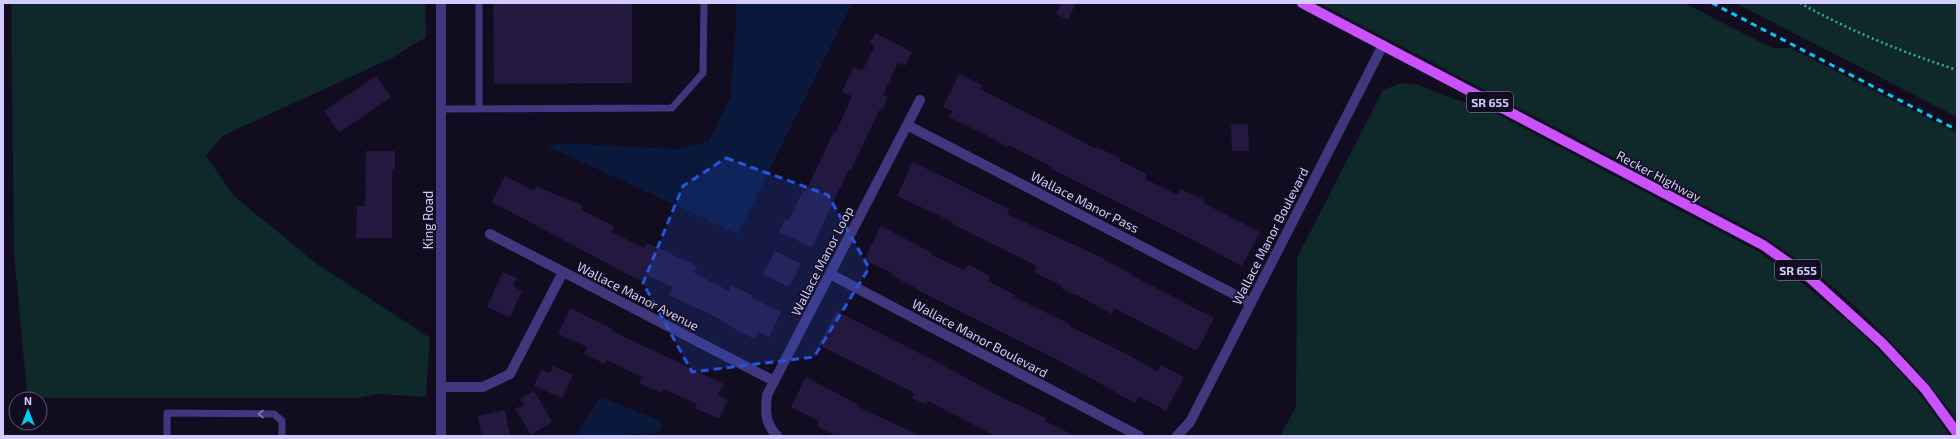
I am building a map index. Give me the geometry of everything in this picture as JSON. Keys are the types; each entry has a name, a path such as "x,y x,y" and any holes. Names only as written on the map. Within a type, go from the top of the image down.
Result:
{"main road":[{"name":"Recker Highway","path":"1302,3 1763,245 1810,278 1882,343 1925,389 1957,433"}],"street":[{"name":"King Road","path":"440,3 441,436"},
{"name":"Wallace Manor Boulevard","path":"1177,436 1190,422 1383,45"},
{"name":"Wallace Manor Loop","path":"776,436 769,428 766,418 767,395 920,100"},
{"name":"Wallace Manor Pass","path":"907,126 1251,303"},
{"name":"Wallace Manor Avenue","path":"490,234 774,381"},
{"path":"441,387 484,387 510,374 563,272"},
{"name":"Wallace Manor Boulevard","path":"830,274 1139,436"}],"lane":[{"path":"479,3 479,109"},
{"path":"441,109 672,108 703,73 704,3"},
{"path":"167,436 167,414 274,414 282,421 282,436"}],"path":[{"path":"1800,3 1836,24 1906,52 1957,70"}],"highlighted area":[{"path":"726,158 828,195 869,268 814,357 692,372 643,283 683,186"}],"green space":[{"path":"11,3 425,3 426,38 420,40 392,58 222,136 206,156 234,196 317,264 430,338 426,397 377,394 359,398 48,398 48,391 27,391 14,254"},
{"path":"1319,3 1684,3 1772,48 1790,48 1957,133 1957,420 1925,380 1891,342 1855,306 1816,273 1766,238"},
{"path":"1735,3 1957,3 1957,117"},
{"path":"1401,83 1420,85 1445,96 1481,107 1446,87 1759,252 1812,291 1864,335 1910,383 1950,436 1280,436 1296,407 1297,258 1383,90"}],"water":[{"path":"736,3 847,3 851,5 738,234 547,146 559,143 677,149 708,142 730,98 736,25"},
{"path":"599,398 604,398 658,420 662,423 661,430 646,435 576,436"}],"building":[{"path":"493,3 632,3 632,83 494,84"},
{"path":"1062,3 1076,3 1068,20 1056,14"},
{"path":"875,33 912,52 905,66 898,62 883,95 888,97 882,110 880,109 851,170 849,169 812,247 779,232 785,219 789,221 803,190 806,191 834,131 836,132 852,96 842,92 853,68 862,71 875,46 870,43"},
{"path":"959,74 982,85 980,89 1096,149 1097,147 1121,159 1120,161 1147,174 1145,179 1178,195 1180,189 1204,200 1203,203 1260,232 1242,266 1052,169 1052,167 1008,145 1007,148 996,140 949,117 952,111 943,107"},
{"path":"376,76 391,97 339,133 324,111"},
{"path":"1231,124 1248,124 1249,151 1232,151"},
{"path":"366,151 395,151 395,171 392,171 392,238 356,238 357,206 365,206"},
{"path":"913,162 1009,209 1007,214 1105,259 1104,260 1132,274 1131,275 1214,318 1197,351 1114,308 1112,314 1075,294 1074,295 1061,288 1062,286 1034,272 1037,266 952,224 953,222 897,196"},
{"path":"505,176 534,191 536,186 583,206 581,210 614,226 612,232 644,248 647,243 697,266 694,273 729,291 731,285 752,295 751,298 781,312 769,337 758,332 755,339 742,333 716,317 669,295 673,287 648,276 645,282 631,276 492,202"},
{"path":"881,226 932,253 931,255 964,270 968,264 990,276 988,281 1015,295 1014,297 1070,324 1069,326 1125,353 1158,372 1161,365 1184,377 1166,411 1139,396 1135,403 1058,360 919,291 891,275 892,273 864,260"},
{"path":"775,251 801,264 789,287 763,274"},
{"path":"503,272 517,278 513,286 522,291 510,317 487,307"},
{"path":"570,308 613,329 612,331 724,384 718,395 728,400 719,419 695,408 697,404 664,389 662,393 639,383 642,377 607,360 605,364 584,354 587,347 558,334"},
{"path":"836,311 935,361 1001,397 1046,418 1045,421 1075,436 995,436 928,401 926,405 912,398 914,393 819,345"},
{"path":"553,366 573,375 562,398 534,386 541,370 550,373"},
{"path":"806,377 857,404 856,406 921,436 837,436 817,426 819,421 791,407"},
{"path":"534,391 552,422 531,435 515,408 524,406 520,399"},
{"path":"505,410 510,436 482,436 478,416"}],"railway":[{"path":"1712,3 1957,130"}]}
